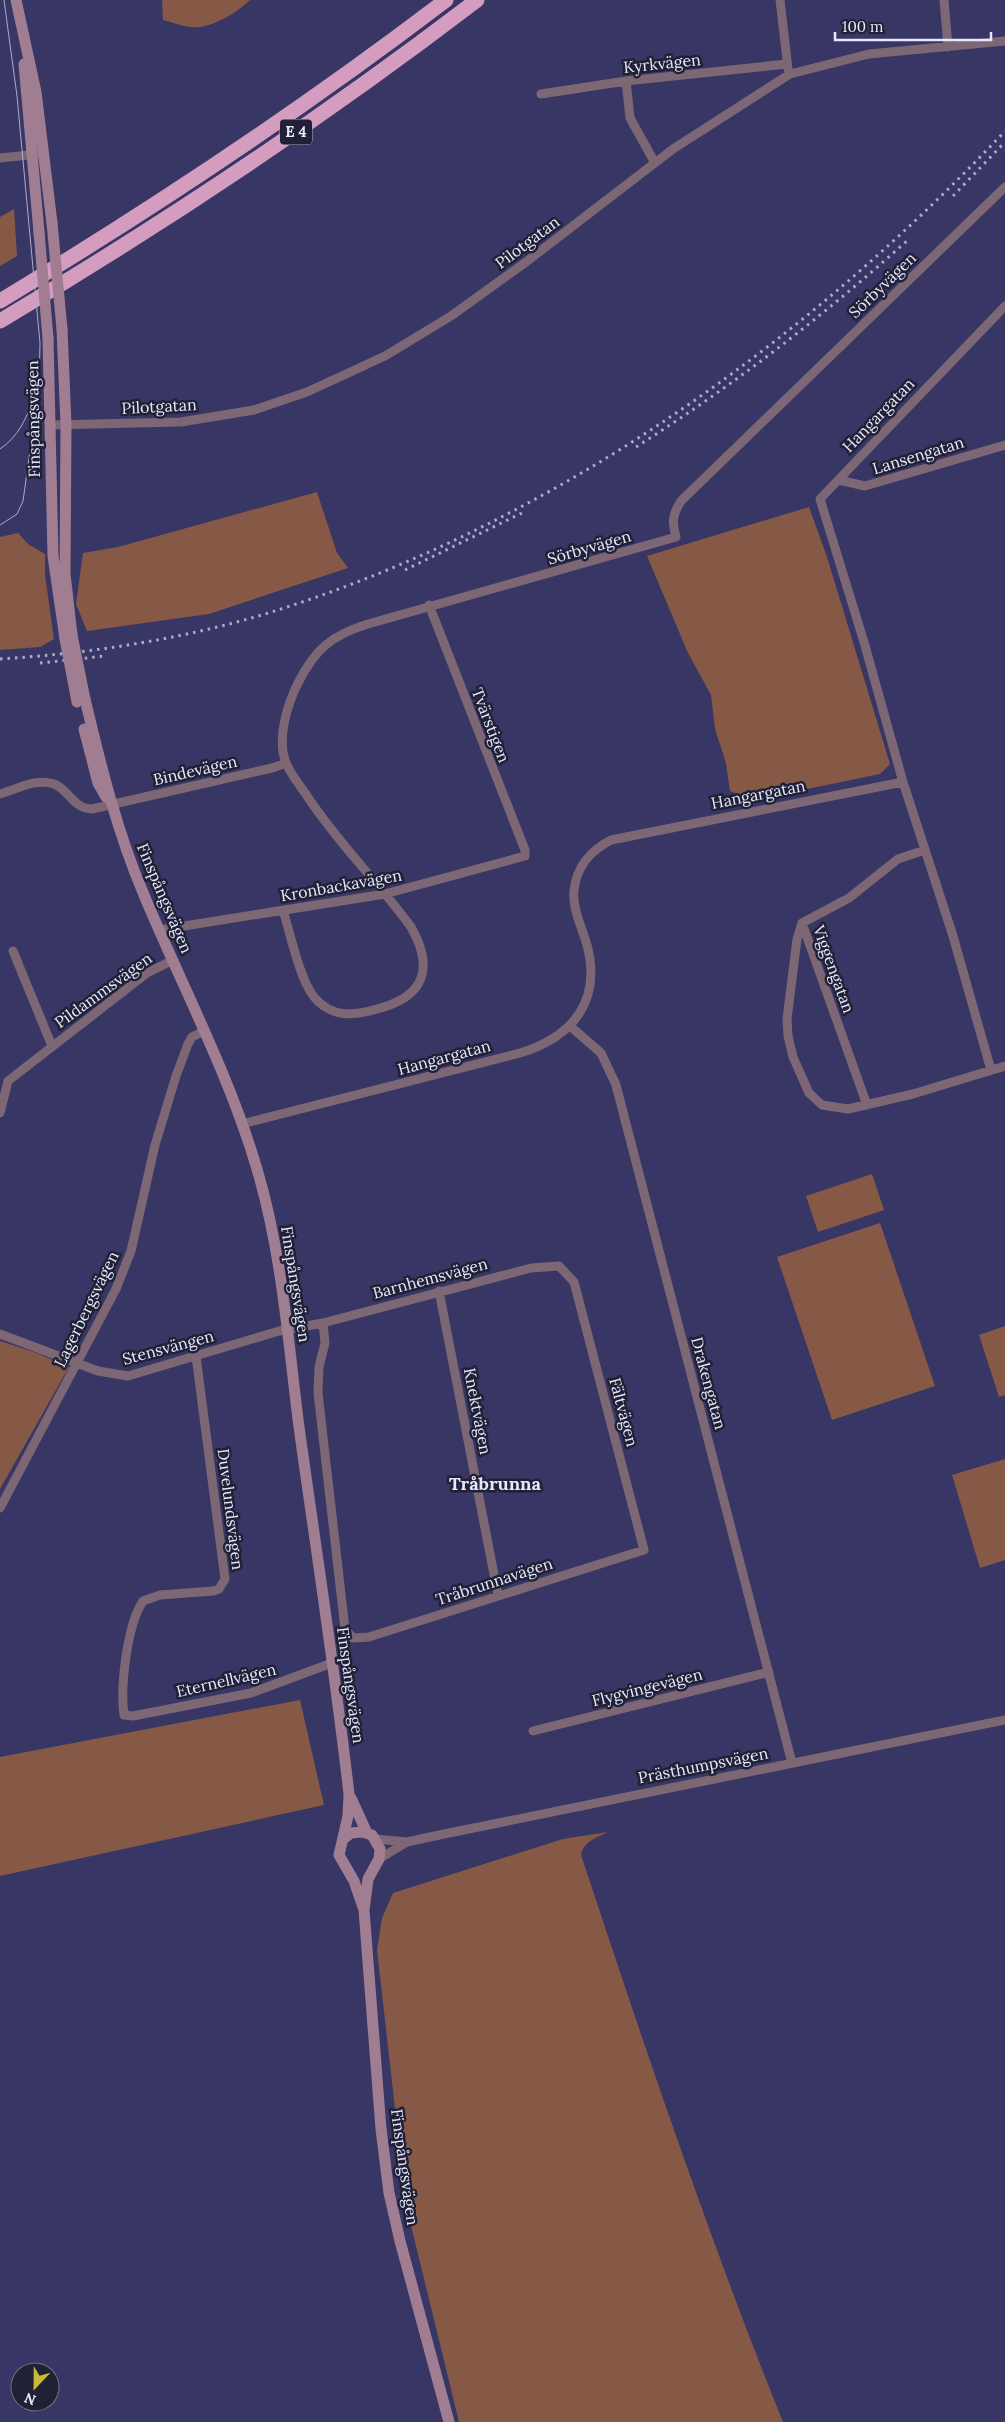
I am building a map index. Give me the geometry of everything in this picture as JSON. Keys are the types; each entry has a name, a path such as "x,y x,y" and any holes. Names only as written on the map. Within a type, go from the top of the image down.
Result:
{"highway":[{"name":"E 4","path":"0,300 96,242 231,156 384,47 446,0"},
{"name":"E 4","path":"0,322 109,256 241,171 394,63 477,0"}],"main road":[{"name":"Finspångsvägen","path":"16,0 20,25 48,338 53,556 81,700 106,780 110,805 144,895 242,1124 266,1202 288,1329 349,1794 339,1855 354,1881 364,1910"},
{"name":"Finspångsvägen","path":"20,25 36,92 45,153 62,328 66,425 65,574 68,637"},
{"name":"Finspångsvägen","path":"349,1794 371,1836 380,1848 376,1864 368,1879 364,1910 381,2129 389,2192 400,2241 449,2422"},
{"path":"343,1839 357,1832 371,1836"},
{"path":"346,1869 362,1873 376,1864"}],"street":[{"path":"780,0 787,64 790,74"},
{"path":"944,0 948,46"},
{"name":"Pilotgatan","path":"50,425 182,422 230,415 280,403 334,382 385,356 486,292 655,163 790,74 870,54 1005,41"},
{"name":"Kyrkvägen","path":"541,94 626,81 787,64"},
{"path":"626,81 630,118 655,163"},
{"path":"0,158 45,153"},
{"name":"Sörbyvägen","path":"385,894 338,840 286,763 283,739 291,701 301,677 317,653 327,642 352,629 429,605 459,600 676,537 672,521 674,512 681,501 1005,187"},
{"name":"Hangargatan","path":"242,1124 520,1053 546,1043 570,1026 588,997 592,973 574,891 578,872 586,859 597,848 611,840 903,782 864,642 820,499 884,430 1005,306"},
{"name":"Lansengatan","path":"839,480 865,486 1005,445"},
{"name":"Tvärstigen","path":"429,605 525,850 525,856"},
{"name":"Bindevägen","path":"0,794 35,783 50,783 61,788 82,807 92,809 272,768 286,763"},
{"path":"903,782 953,936 991,1070"},
{"name":"Viggengatan","path":"867,1105 802,923 849,898 898,859 925,850"},
{"name":"Kronbackavägen","path":"159,930 385,894 525,856"},
{"path":"283,910 310,990 329,1009 347,1015 356,1015 402,1001 417,987 422,976 424,965 419,940 385,894"},
{"path":"802,923 797,939 787,1019 793,1057 809,1093 822,1105 848,1110 1005,1066"},
{"name":"Pildammsvägen","path":"13,951 52,1046"},
{"name":"Pildammsvägen","path":"0,1113 4,1082 147,973 173,960"},
{"name":"Drakengatan","path":"570,1026 601,1053 616,1085 792,1763"},
{"name":"Lagerbergsvägen","path":"0,1508 116,1289 131,1250 162,1118 192,1037 204,1032"},
{"name":"Barnhemsvägen","path":"288,1329 323,1323 531,1268 559,1266 574,1282"},
{"name":"Fältvägen","path":"574,1282 644,1550"},
{"name":"Knektvägen","path":"439,1291 498,1595"},
{"name":"Tråbrunnavägen","path":"323,1323 326,1343 318,1367 318,1393 345,1629 353,1638 368,1637 644,1550"},
{"name":"Stensvängen","path":"0,1334 109,1374 128,1376 288,1329"},
{"name":"Duvelundsvägen","path":"124,1715 124,1675 136,1614 143,1601 160,1595 213,1591 219,1589 225,1579 196,1356"},
{"name":"Eternellvägen","path":"124,1715 133,1716 251,1693 332,1663"},
{"name":"Flygvingevägen","path":"533,1731 768,1672"},
{"name":"Prästhumpsvägen","path":"371,1836 407,1842 1005,1720"},
{"name":"Prästhumpsvägen","path":"376,1864 407,1842"}],"shaded area":[{"path":"162,0 250,0 222,20 198,27 163,20"},
{"path":"14,209 17,256 0,266 0,217"},
{"path":"317,492 337,553 348,568 209,614 87,631 76,604 83,553 118,547"},
{"path":"809,507 827,557 890,764 880,774 753,800 730,791 726,763 715,729 711,695 688,653 647,556"},
{"path":"18,533 28,544 45,554 45,575 54,639 40,647 0,650 0,537"},
{"path":"872,1174 884,1210 818,1232 806,1196"},
{"path":"880,1223 935,1386 832,1420 777,1257"},
{"path":"1005,1326 1005,1395 999,1397 979,1335"},
{"path":"0,1341 34,1352 69,1367 0,1489"},
{"path":"1005,1459 1005,1560 980,1568 952,1475"},
{"path":"300,1700 324,1805 0,1876 0,1757"},
{"path":"608,1832 588,1843 581,1855 703,2211 783,2422 459,2422 406,2205 377,1950 382,1918 393,1893 563,1839"}],"tram line":[{"path":"0,525 17,514 23,501 39,387 40,343 17,96 4,0"},
{"path":"0,449 17,433 28,412 33,397"}],"railway":[{"path":"0,659 71,653 142,643 247,619 281,609 384,572 483,526 580,474 673,415 762,351 847,282 928,208 1005,131"},
{"path":"953,196 1005,142"},
{"path":"636,447 708,399 778,348 812,322 910,238"},
{"path":"405,570 522,513"},
{"path":"40,663 105,656"}],"district":[{"name":"Tråbrunna","path":"495,1484"}]}
